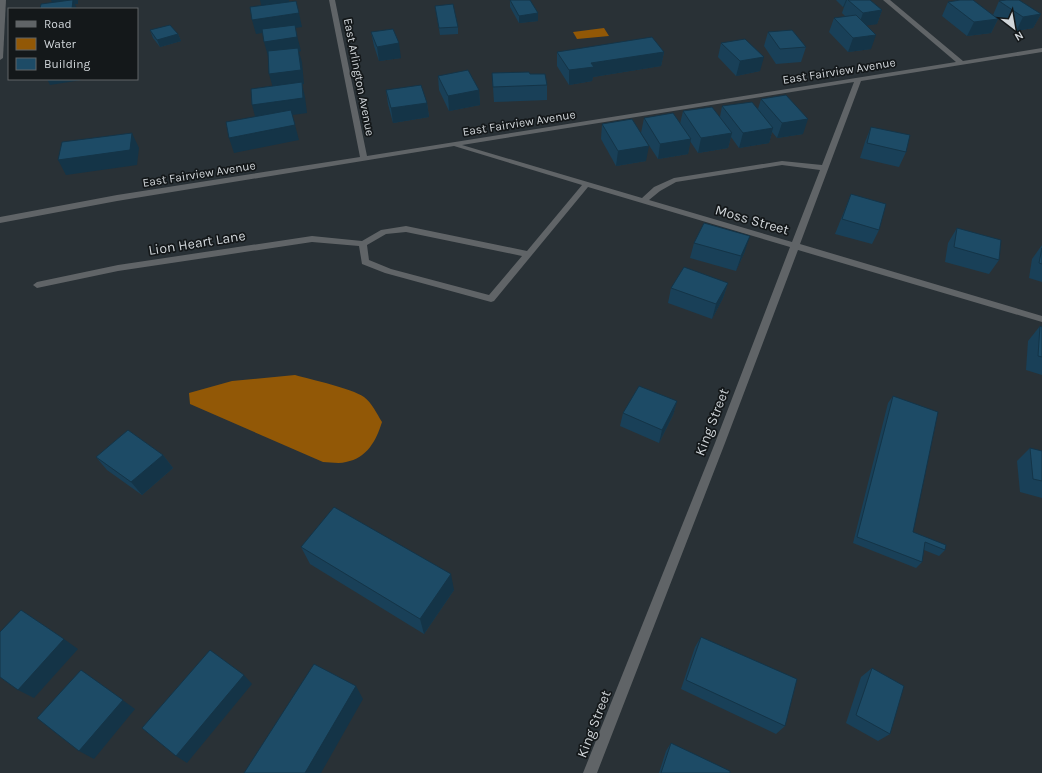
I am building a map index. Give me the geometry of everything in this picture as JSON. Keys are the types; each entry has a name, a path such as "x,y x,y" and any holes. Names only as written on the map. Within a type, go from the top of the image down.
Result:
{"street":[{"path":"0,58 3,0"},
{"name":"East Arlington Avenue","path":"332,0 364,159"},
{"path":"886,0 962,63"},
{"name":"East Fairview Avenue","path":"0,220 117,198 1041,51"},
{"name":"King Street","path":"590,773 720,443 858,80"},
{"name":"Moss Street","path":"454,145 1042,319"},
{"path":"643,201 657,189 674,180 782,163 824,168"},
{"path":"529,254 406,229 384,232 363,244 365,262 388,271 491,299 529,254 587,184"},
{"name":"Lion Heart Lane","path":"37,285 118,268 312,239 363,244"}],"water":[{"path":"604,28 609,36 577,39 573,32"},
{"path":"295,375 350,390 364,397 369,402 382,422 374,442 365,453 360,457 346,462 323,462 190,404 189,393 232,381"}],"building":[{"path":"73,0 72,8 40,8 41,4"},
{"path":"510,0 530,0 538,13 519,16"},
{"path":"848,0 870,0 882,10 863,13"},
{"path":"973,0 998,19 974,22 948,2"},
{"path":"1019,0 1041,14 1023,17 999,1"},
{"path":"296,1 299,13 252,20 250,7"},
{"path":"453,4 458,27 439,28 435,6"},
{"path":"856,15 876,35 853,38 834,18"},
{"path":"170,25 178,34 157,40 150,30"},
{"path":"295,25 297,37 264,42 262,29"},
{"path":"393,29 399,43 377,47 371,32"},
{"path":"792,30 806,47 780,49 768,32"},
{"path":"652,37 664,52 591,63 594,67 569,70 557,52"},
{"path":"745,39 764,57 740,61 721,43"},
{"path":"298,48 301,70 269,74 268,51"},
{"path":"468,70 479,90 448,96 438,76"},
{"path":"529,72 530,74 545,74 547,85 493,87 492,73"},
{"path":"302,82 303,98 252,105 251,89"},
{"path":"421,85 427,103 391,108 386,90"},
{"path":"786,95 808,119 782,123 761,99"},
{"path":"752,102 773,128 743,133 722,106"},
{"path":"712,107 732,133 701,138 683,111"},
{"path":"291,110 295,125 229,138 226,122"},
{"path":"673,113 691,139 660,144 644,118"},
{"path":"632,119 649,146 618,151 602,124"},
{"path":"871,127 910,135 906,152 867,143"},
{"path":"132,133 130,150 58,160 62,142"},
{"path":"851,194 886,204 879,230 842,219"},
{"path":"704,223 750,236 741,256 694,243"},
{"path":"957,228 1001,240 999,260 954,247"},
{"path":"1042,248 1042,264 1039,263"},
{"path":"684,267 728,283 716,304 671,288"},
{"path":"1040,326 1042,327 1042,357 1038,356"},
{"path":"639,386 677,401 662,430 623,413"},
{"path":"893,396 938,412 913,532 946,545 945,550 925,542 922,562 857,537"},
{"path":"128,430 163,455 131,482 96,457"},
{"path":"1030,448 1042,451 1042,481 1033,479"},
{"path":"334,507 451,574 420,619 301,547"},
{"path":"21,610 64,639 18,690 0,677 0,632"},
{"path":"701,637 797,679 785,726 686,680"},
{"path":"210,650 244,675 176,756 142,728"},
{"path":"314,664 356,686 305,773 244,773"},
{"path":"872,668 904,686 890,734 856,715"},
{"path":"81,670 123,700 79,751 37,718"},
{"path":"671,743 730,771 730,773 661,773"}]}
